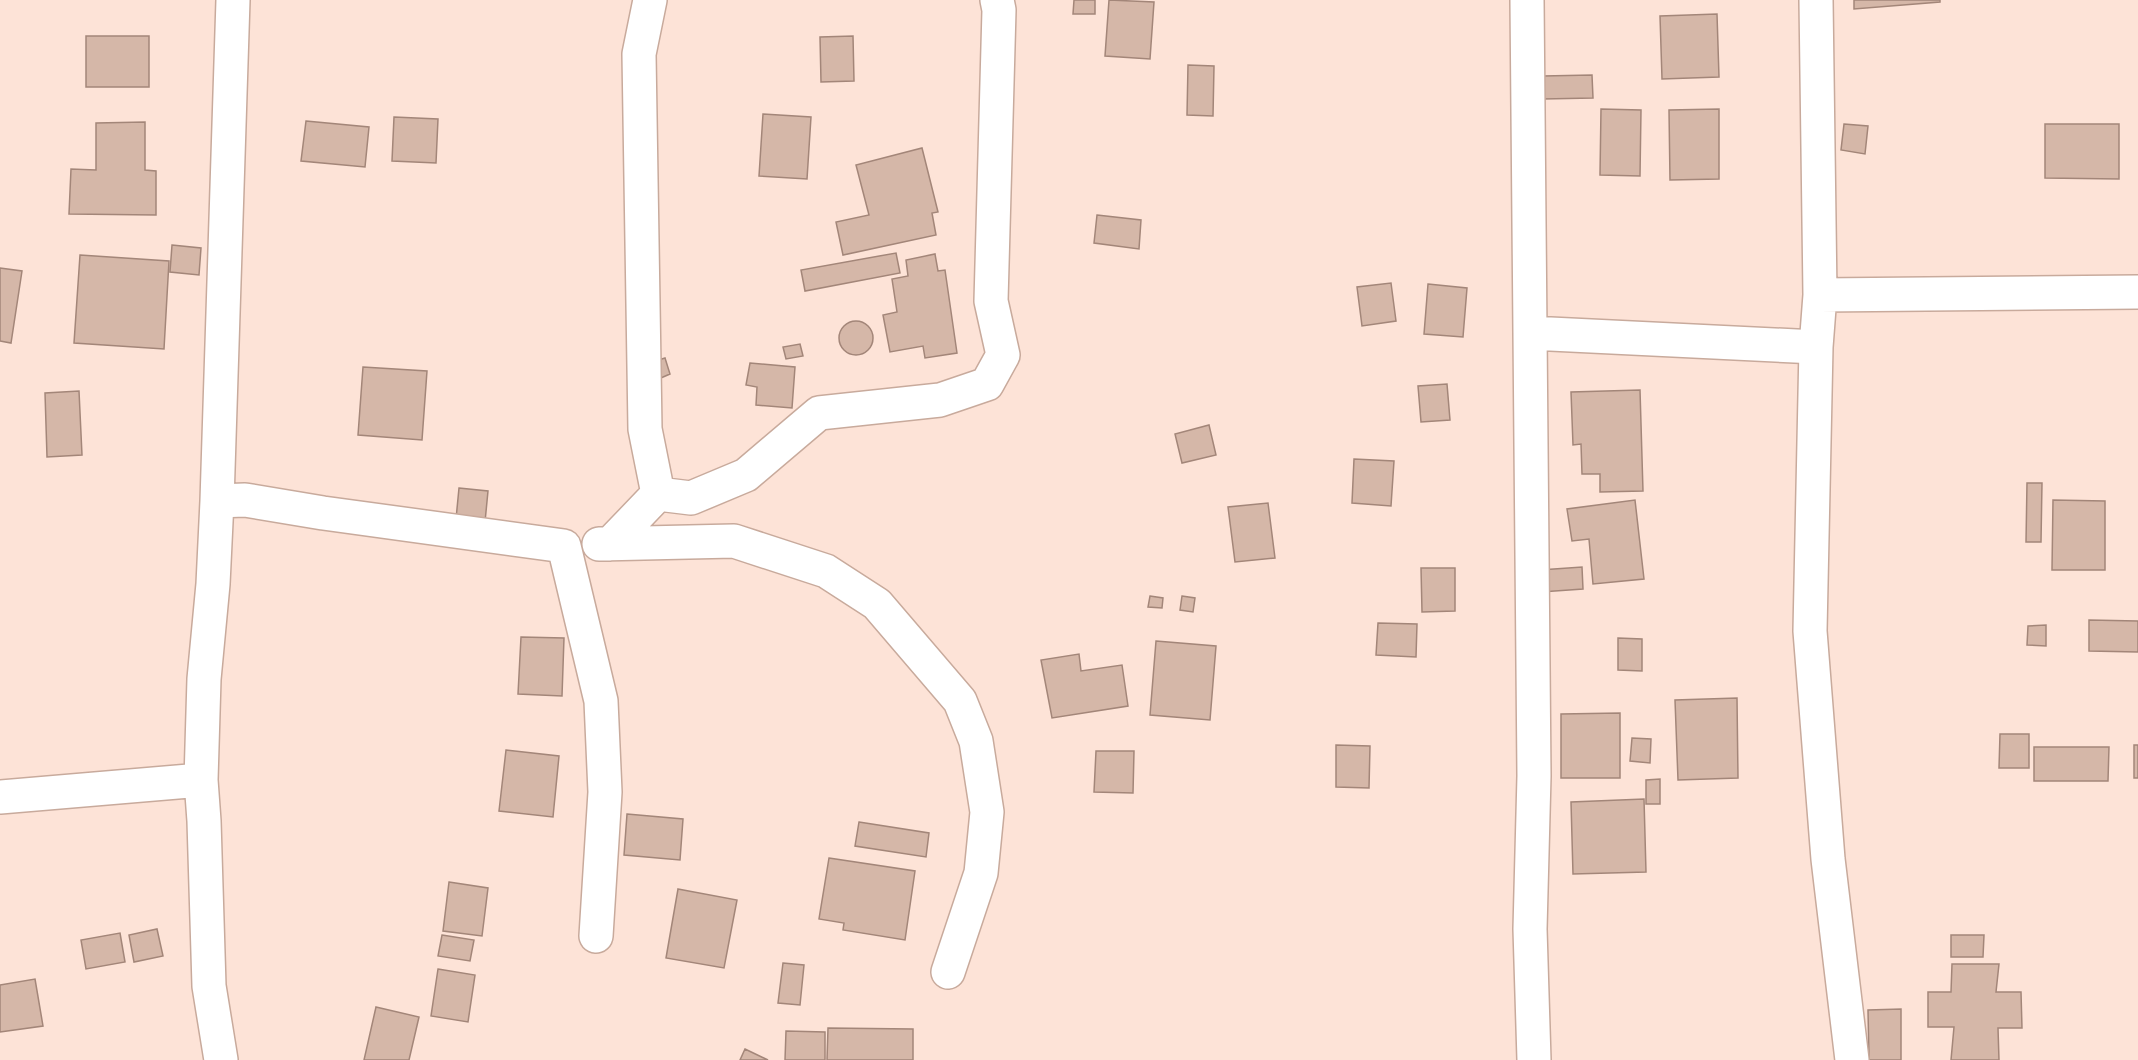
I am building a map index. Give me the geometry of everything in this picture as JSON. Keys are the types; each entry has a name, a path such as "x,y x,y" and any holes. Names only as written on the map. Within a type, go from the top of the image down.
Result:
{"street":[{"path":"220,1060 209,986 201,780 204,679 213,584 217,501 233,0"},
{"path":"650,0 639,54 645,429 658,494"},
{"path":"658,494 691,498 746,475 819,413 940,400 987,384 1003,355 991,301 999,10 997,0"},
{"path":"1527,0 1534,776 1530,929 1534,1060"},
{"path":"1816,0 1820,295 1816,347 1810,631 1828,859 1852,1060"},
{"path":"1820,295 2138,292"},
{"path":"1530,333 1816,347"},
{"path":"610,544 658,494"},
{"path":"217,501 245,500 564,546 734,541 826,571 877,604 960,700 976,741 987,812 981,873 948,972"},
{"path":"564,546 601,701 605,792 596,936"},
{"path":"0,797 201,780"}],"building":[{"path":"1074,0 1095,0 1095,14 1073,14"},
{"path":"1109,0 1154,2 1150,59 1105,56"},
{"path":"1854,0 1940,0 1940,2 1854,9"},
{"path":"1717,14 1719,77 1662,79 1660,16"},
{"path":"86,36 149,36 149,87 86,87"},
{"path":"853,36 854,81 821,82 820,37"},
{"path":"1188,65 1214,66 1213,116 1187,115"},
{"path":"1592,75 1593,98 1543,99 1543,76"},
{"path":"1601,109 1641,110 1640,176 1600,175"},
{"path":"1719,109 1719,179 1670,180 1669,110"},
{"path":"763,114 811,117 807,179 759,176"},
{"path":"394,117 438,119 436,163 392,161"},
{"path":"306,121 369,127 365,167 301,161"},
{"path":"145,122 145,170 156,171 156,215 69,214 71,169 96,170 96,123"},
{"path":"1844,124 1868,126 1865,154 1841,150"},
{"path":"2045,124 2119,124 2119,179 2045,178"},
{"path":"922,148 938,212 932,213 936,235 843,255 836,222 869,215 856,165"},
{"path":"1097,215 1141,220 1139,249 1094,243"},
{"path":"172,245 201,248 199,275 170,272"},
{"path":"896,253 900,273 805,291 801,270"},
{"path":"935,254 938,271 945,270 957,353 925,358 923,346 890,352 883,315 897,312 892,279 908,276 906,260"},
{"path":"80,255 169,261 164,349 74,343"},
{"path":"0,268 22,271 11,343 0,341"},
{"path":"1391,283 1396,321 1362,326 1357,287"},
{"path":"1428,284 1467,288 1463,337 1424,334"},
{"path":"856,321 868,326 873,338 868,350 856,355 844,350 839,338 844,326"},
{"path":"800,344 803,356 786,359 783,347"},
{"path":"665,358 670,374 654,381 649,363"},
{"path":"750,363 795,367 792,408 756,405 757,387 746,385"},
{"path":"363,367 427,371 422,440 358,435"},
{"path":"1447,384 1450,420 1421,422 1418,386"},
{"path":"1640,390 1643,491 1600,492 1600,474 1582,474 1581,444 1573,445 1571,392"},
{"path":"79,391 82,455 47,457 45,393"},
{"path":"1209,425 1216,455 1182,463 1175,434"},
{"path":"1354,459 1394,461 1391,506 1352,503"},
{"path":"2027,483 2042,483 2041,542 2026,542"},
{"path":"459,488 488,491 485,522 456,519"},
{"path":"1635,500 1644,579 1593,584 1589,539 1572,541 1567,509"},
{"path":"2053,500 2105,501 2105,570 2052,570"},
{"path":"1268,503 1275,558 1235,562 1228,507"},
{"path":"1582,567 1583,589 1541,592 1540,570"},
{"path":"1421,568 1455,568 1455,611 1422,612"},
{"path":"1150,596 1163,598 1162,608 1148,607"},
{"path":"1182,596 1195,598 1193,612 1180,610"},
{"path":"2089,620 2138,621 2138,652 2089,651"},
{"path":"1378,623 1417,624 1416,657 1376,655"},
{"path":"2046,625 2046,646 2027,645 2028,626"},
{"path":"521,637 564,638 562,696 518,694"},
{"path":"1618,638 1642,639 1642,671 1618,670"},
{"path":"1156,641 1216,646 1210,720 1150,715"},
{"path":"1079,654 1081,671 1122,665 1128,706 1052,718 1041,660"},
{"path":"1737,698 1738,778 1678,780 1675,700"},
{"path":"1620,713 1620,778 1561,778 1561,714"},
{"path":"2000,734 2029,734 2029,768 1999,768"},
{"path":"1632,738 1651,739 1650,763 1630,761"},
{"path":"1336,745 1370,746 1369,788 1336,787"},
{"path":"2134,745 2138,745 2138,778 2134,778"},
{"path":"2034,747 2109,747 2108,781 2034,781"},
{"path":"506,750 559,756 553,817 499,811"},
{"path":"1096,751 1134,751 1133,793 1094,792"},
{"path":"1660,779 1660,804 1646,804 1646,780"},
{"path":"1644,799 1646,872 1573,874 1571,802"},
{"path":"627,814 683,819 680,860 624,855"},
{"path":"859,822 929,833 926,857 855,846"},
{"path":"829,858 915,871 905,940 843,930 844,923 819,919"},
{"path":"449,882 488,888 482,936 443,931"},
{"path":"678,889 737,900 724,968 666,958"},
{"path":"157,929 163,956 134,962 129,935"},
{"path":"120,933 125,962 86,969 81,940"},
{"path":"442,935 474,940 470,961 438,956"},
{"path":"1951,935 1984,935 1983,957 1951,957"},
{"path":"783,963 804,965 800,1005 778,1003"},
{"path":"1952,964 1999,964 1996,992 2021,992 2022,1028 1998,1028 1999,1060 1951,1060 1954,1027 1928,1027 1928,992 1951,992"},
{"path":"438,969 475,975 468,1022 431,1016"},
{"path":"35,979 43,1026 0,1032 0,985"},
{"path":"376,1007 419,1017 409,1060 364,1060"},
{"path":"1901,1009 1901,1060 1869,1060 1868,1010"},
{"path":"828,1028 913,1029 913,1060 827,1060"},
{"path":"786,1031 825,1032 825,1060 785,1060"},
{"path":"745,1049 768,1060 740,1060"}]}
